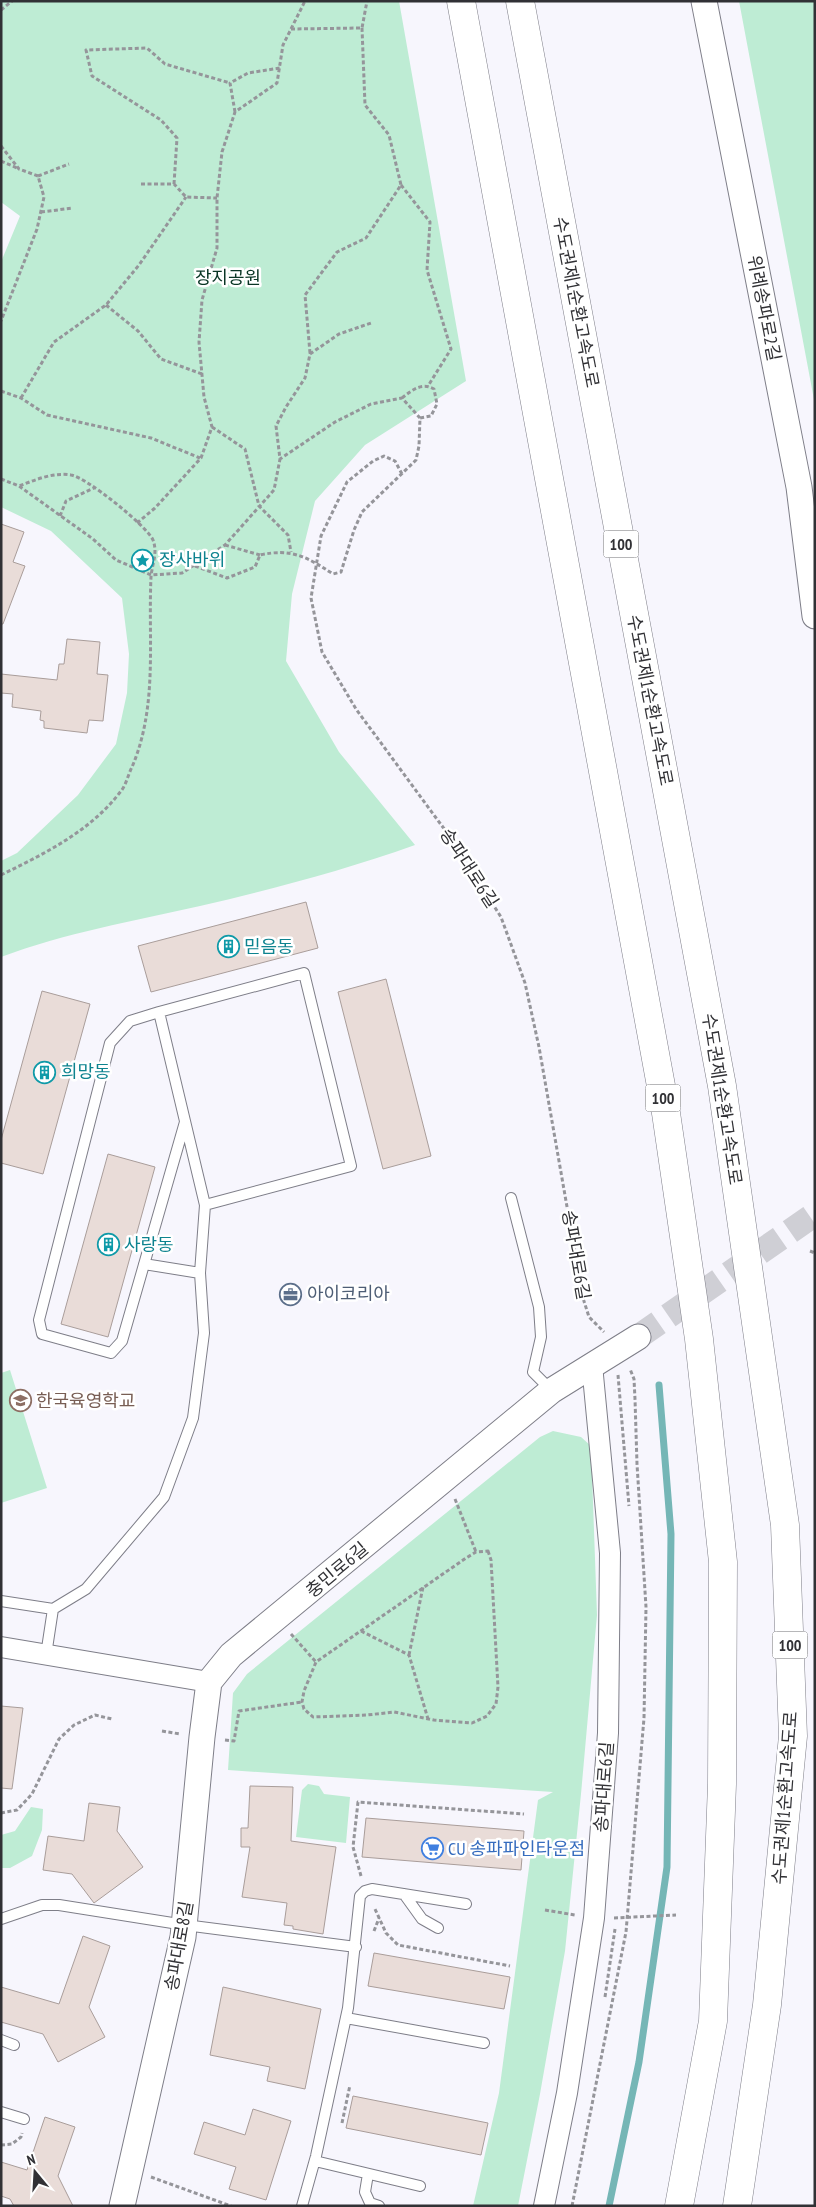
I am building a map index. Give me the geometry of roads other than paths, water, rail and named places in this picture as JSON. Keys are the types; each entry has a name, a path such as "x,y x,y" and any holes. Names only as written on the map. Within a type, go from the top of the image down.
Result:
{"highway":[{"name":"100","path":"461,1 666,1112 699,1339 723,1562 722,1784 713,2021 679,2206"},
{"name":"수도권제1순환고속도로","path":"520,1 722,1086 785,1525 793,1736 767,2005 736,2206"}],"street":[{"name":"위례송파로2길","path":"704,1 807,485 815,616"},
{"name":"충민로6길","path":"209,1682 231,1655 277,1619 551,1391 629,1342"},
{"name":"송파대로6길","path":"544,2206 567,2093 594,1918 608,1733 610,1553 592,1365"},
{"path":"1,1648 209,1682"},
{"name":"송파대로8길","path":"122,2206 185,1925 202,1737 209,1682"}],"lane":[{"path":"185,1120 122,1341 111,1353 42,1334 39,1320 110,1043 130,1021 304,973 351,1166 205,1205"},
{"path":"1,1601 53,1609 86,1589 164,1497 193,1418 204,1333 200,1273 205,1205 159,1012"},
{"path":"511,1198 539,1307 541,1336 533,1372 551,1391"},
{"path":"144,1264 200,1273"},
{"path":"46,1655 53,1609"},
{"path":"302,2206 315,2161 346,2018 356,1947 360,1896 365,1891 372,1889 466,1904"},
{"path":"404,1894 422,1920 438,1928"},
{"path":"1,1919 42,1905 59,1905 185,1925 356,1947"},
{"path":"346,2018 484,2043"},
{"path":"1,2040 14,2045"},
{"path":"1,2112 24,2119"},
{"path":"315,2161 420,2186"},
{"path":"368,2174 365,2192 370,2203 380,2206"}],"waterway":[{"path":"609,2206 639,2062 667,1867 671,1534 659,1385"}],"tunnel":[{"path":"638,1337 815,1214"}],"place":[{"name":"장사바위","path":"143,560"},
{"name":"믿음동","path":"228,947"},
{"name":"희망동","path":"45,1072"},
{"name":"사랑동","path":"108,1245"},
{"name":"아이코리아","path":"291,1294"},
{"name":"한국육영학교","path":"20,1401"},
{"name":"CU 송파파인타운점","path":"432,1849"}],"park label":[{"name":"장지공원","path":"228,278"}]}
